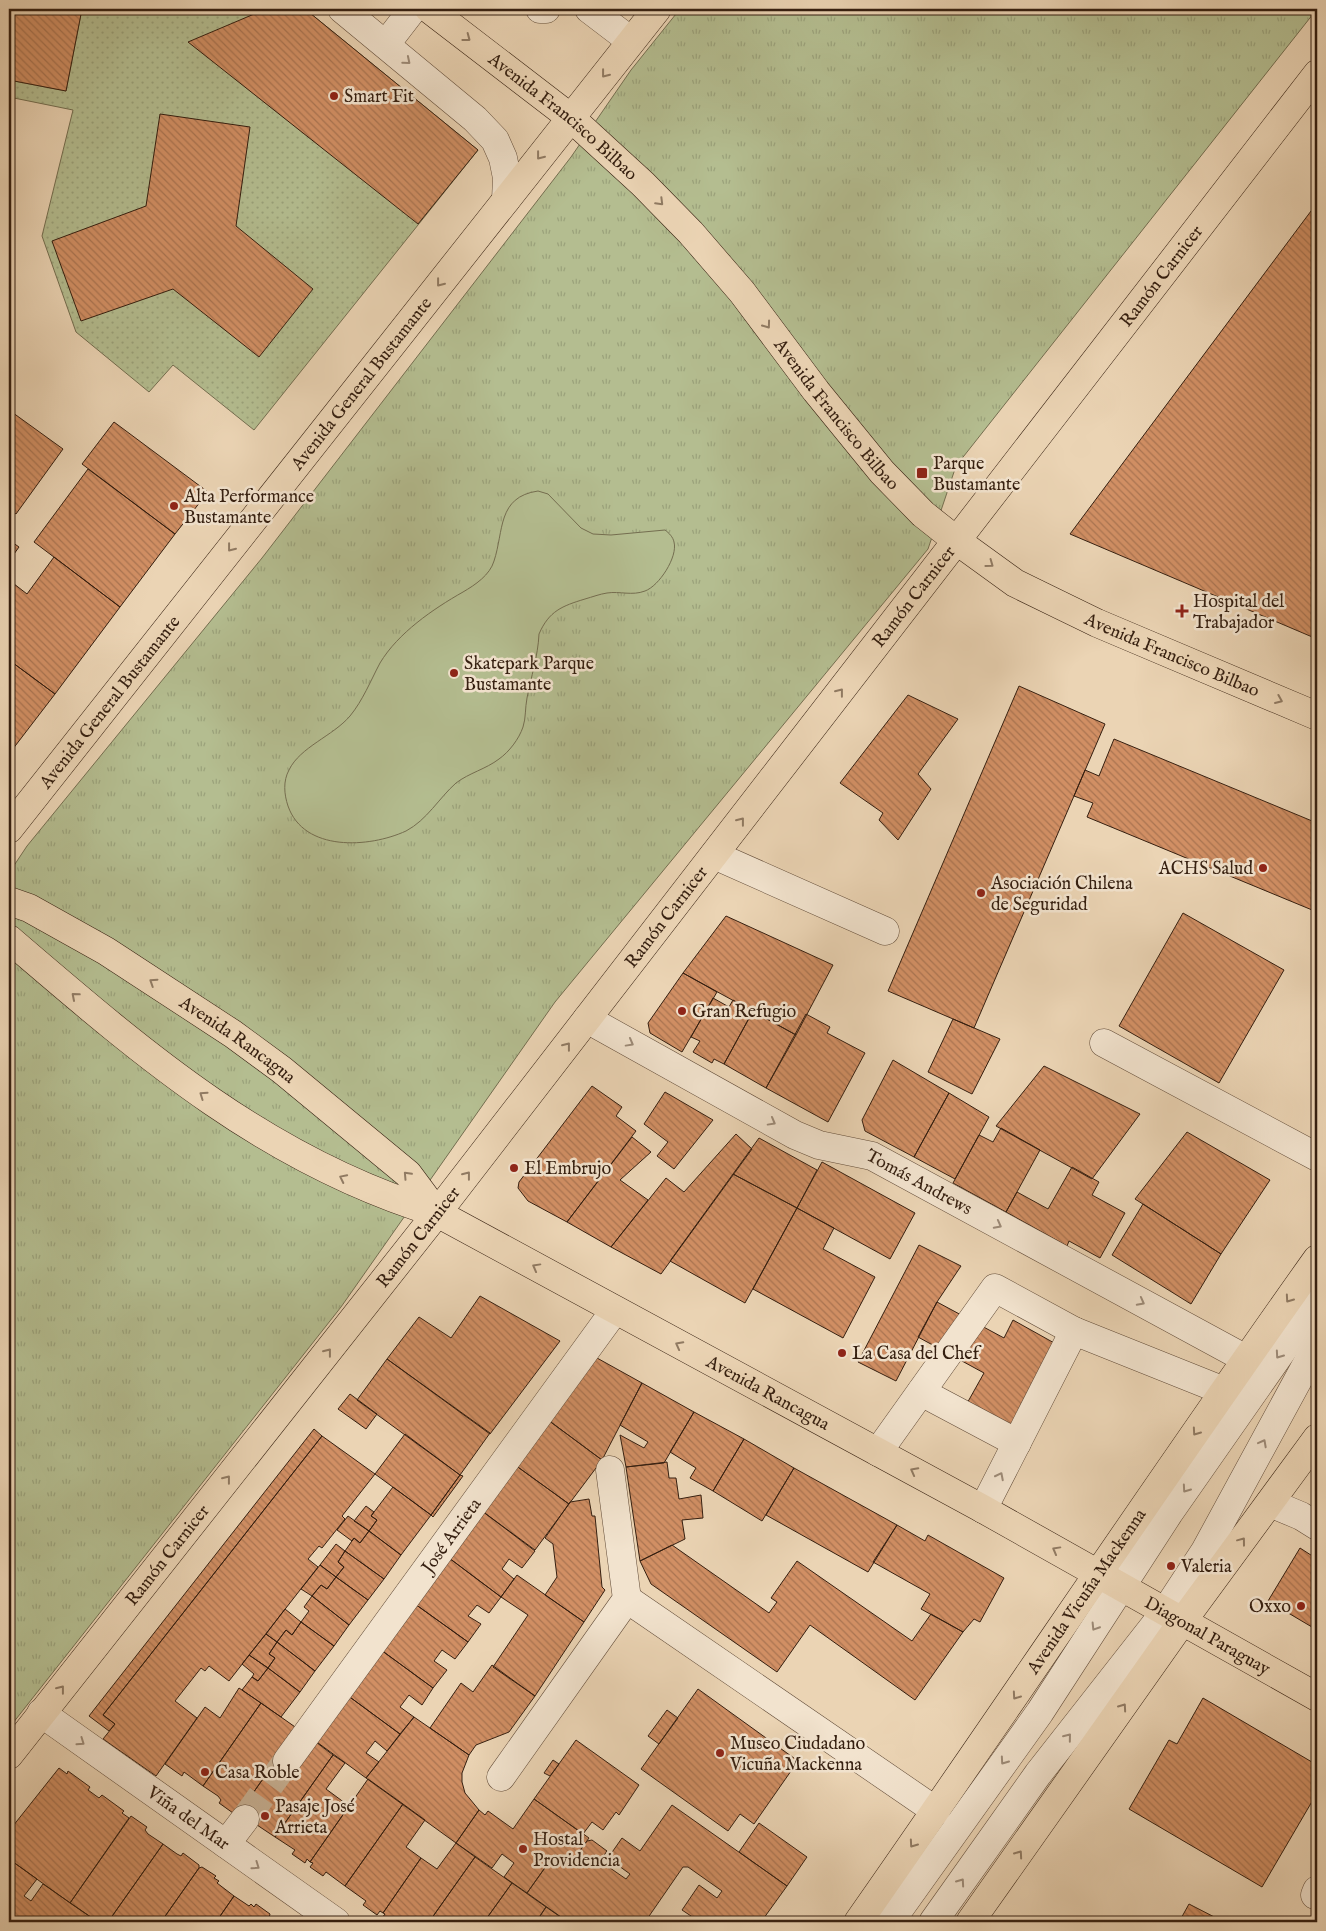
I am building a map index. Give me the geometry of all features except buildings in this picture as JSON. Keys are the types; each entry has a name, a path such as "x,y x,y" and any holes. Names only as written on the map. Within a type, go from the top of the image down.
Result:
{"main road":[{"name":"Avenida Francisco Bilbao","path":"429,9 571,118 643,184 691,233 742,292 816,391 876,465 910,501 957,541 1015,583 1060,605 1317,716"},
{"name":"Avenida General Bustamante","path":"9,829 657,9"},
{"name":"Ramón Carnicer","path":"9,1755 437,1213 1317,74"},
{"name":"Avenida Rancagua","path":"9,900 29,908 106,951 233,1034 282,1070 408,1174 437,1213"},
{"name":"Avenida Rancagua","path":"9,939 103,1020 175,1076 241,1122 303,1159 354,1184 389,1198 437,1213 1110,1579"},
{"name":"Avenida Vicuña Mackenna","path":"858,1922 936,1811 1110,1579 1224,1391 1317,1259"},
{"path":"977,1920 1173,1617 1270,1503 1317,1438"},
{"name":"Diagonal Paraguay","path":"1110,1579 1173,1617 1317,1697"}],"street":[{"path":"342,9 475,118 495,140 503,158 507,178 506,200"},
{"path":"386,44 413,9"},
{"path":"540,9 546,9"},
{"path":"589,9 631,41"},
{"path":"714,855 885,931"},
{"name":"Tomás Andrews","path":"587,1019 795,1135 819,1145 872,1156 1246,1359"},
{"path":"1104,1043 1317,1157"},
{"path":"878,1452 995,1288 1074,1331 1224,1391"},
{"path":"890,1922 1040,1712 1110,1579 1169,1513 1317,1301"},
{"name":"José Arrieta","path":"287,1761 615,1310"},
{"path":"983,1509 1074,1331"},
{"path":"934,1922 1038,1774 1173,1617 1205,1551 1317,1344"},
{"path":"922,1392 1016,1442"},
{"path":"502,1777 627,1599 610,1470"},
{"path":"1270,1503 1301,1516 1317,1526"},
{"path":"627,1599 936,1811"},
{"name":"Viña del Mar","path":"41,1713 336,1922"},
{"path":"226,1844 245,1819"}],"green space":[{"path":"82,9 305,9 478,150 254,430 173,365 149,392 76,332 42,236 73,110 9,97 9,80 66,91"},
{"name":"Parque Bustamante","path":"680,9 1317,9 956,466 928,549 555,1002 341,1307 9,1728 9,873 27,846 262,558 571,157 631,70"},
{"name":"Skatepark Parque Bustamante","path":"538,491 548,494 581,528 593,534 611,535 665,530 673,538 674,542 673,555 666,570 656,583 645,591 602,594 563,607 547,620 539,634 524,724 516,741 506,753 489,766 466,776 456,783 420,821 406,831 391,837 357,843 323,839 308,832 296,821 288,806 286,797 286,779 294,762 350,716 363,697 380,663 406,632 428,614 486,575 494,561 504,517 509,508 515,500 525,494"}],"tunnel":[{"path":"245,1819 287,1761"}],"place":[{"name":"Smart Fit","path":"334,96"},
{"name":"Parque Bustamante","path":"922,473"},
{"name":"Alta Performance Bustamante","path":"174,506"},
{"name":"Hospital del Trabajador","path":"1182,611"},
{"name":"Skatepark Parque Bustamante","path":"454,673"},
{"name":"ACHS Salud","path":"1263,868"},
{"name":"Asociación Chilena de Seguridad","path":"981,893"},
{"name":"Gran Refugio","path":"682,1011"},
{"name":"El Embrujo","path":"514,1168"},
{"name":"La Casa del Chef","path":"842,1353"},
{"name":"Valeria","path":"1171,1566"},
{"name":"Oxxo","path":"1301,1606"},
{"name":"Museo Ciudadano Vicuña Mackenna","path":"720,1753"},
{"name":"Casa Roble","path":"205,1772"},
{"name":"Pasaje José Arrieta","path":"265,1816"},
{"name":"Hostal Providencia","path":"523,1849"}]}
